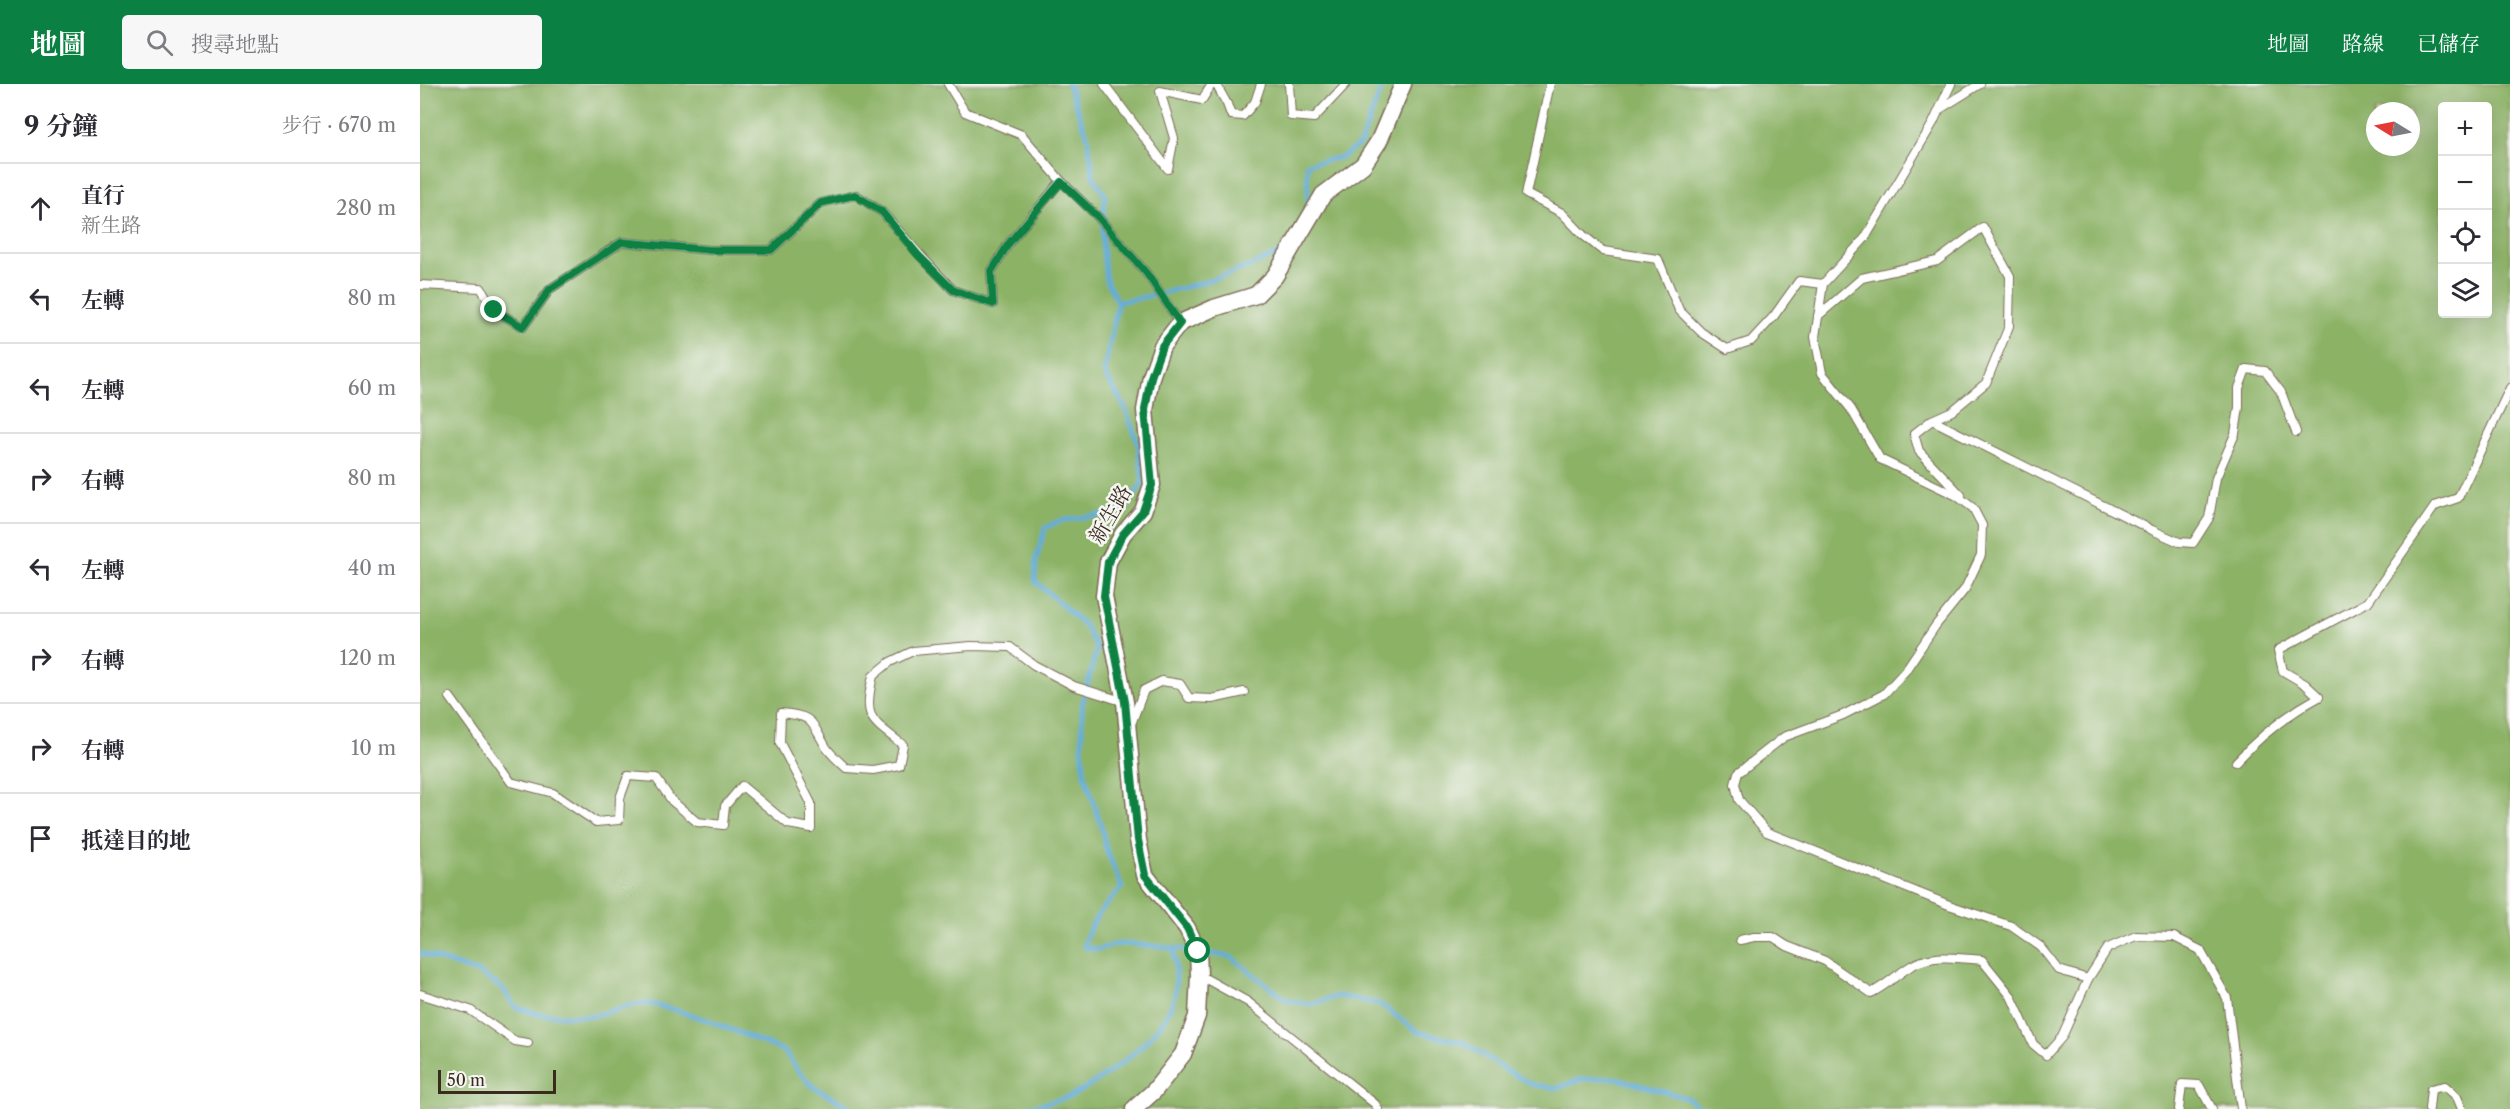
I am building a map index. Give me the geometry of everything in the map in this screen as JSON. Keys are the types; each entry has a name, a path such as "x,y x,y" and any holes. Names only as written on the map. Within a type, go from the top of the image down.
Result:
{"street":[{"name":"新生路","path":"1198,963 1187,928 1145,875 1138,840 1125,702 1104,596 1108,562 1123,534 1143,511 1152,485 1145,410 1151,377 1162,346 1180,323 1214,308 1256,295 1275,276 1323,195 1363,165 1379,141 1403,84"},
{"path":"1134,1109 1154,1091 1183,1054 1197,1016 1198,963"}],"lane":[{"path":"948,84 965,112 1022,135 1061,182 1112,233 1154,284 1180,323"},
{"path":"1104,84 1168,169 1174,138 1160,91 1202,100 1214,84 1231,115 1243,116 1255,102 1261,84"},
{"path":"1289,84 1291,116 1314,118 1346,84"},
{"path":"1550,84 1526,194 1562,213 1582,235 1603,251 1658,259 1679,310 1701,332 1727,349 1751,341 1774,316 1799,281 1823,284"},
{"path":"1951,84 1940,110 1865,238 1823,284 1815,336 1822,373 1851,409 1880,459 1957,496 1973,508"},
{"path":"1940,110 1980,84"},
{"path":"420,285 481,288 494,310 523,327 550,289 622,242 710,250 771,250 821,203 855,195 882,212 918,255 953,290 993,304 991,272 1009,243 1061,182"},
{"path":"1818,316 1862,278 1936,261 1983,227 2010,276 2009,326 1986,383 1952,411 1932,420 1914,434 1919,451 1973,508 1982,525 1981,555 1965,590 1936,625 1905,671 1884,694 1843,715 1784,736 1738,773 1735,784 1739,800 1767,832 1949,905 2011,926 2041,947 2059,970 2088,979"},
{"path":"1932,420 2152,530 2179,542 2193,543 2209,518 2216,478 2235,434 2239,388 2246,369 2265,371 2281,392 2296,432"},
{"path":"2236,762 2260,737 2288,714 2319,697 2305,684 2283,671 2278,650 2368,602 2435,506 2458,498 2510,388"},
{"path":"450,697 511,782 553,793 596,822 619,820 620,798 628,776 656,778 672,801 697,822 723,825 725,806 742,786 788,824 812,828 812,803 780,743 781,712 801,715 815,725 827,749 846,768 873,770 899,765 903,745 873,721 867,702 873,676 890,662 913,651 971,646 1010,647 1034,665 1076,686 1125,702"},
{"path":"1128,733 1144,690 1162,681 1180,684 1189,698 1212,699 1244,692"},
{"path":"1740,940 1773,937 1787,946 1825,961 1871,993 1887,986 1911,966 1935,957 1982,960 2011,996 2033,1044 2046,1055 2062,1037 2088,979 2108,948 2136,936 2174,937 2200,950 2227,998 2241,1109"},
{"path":"1198,963 1375,1104 1378,1109"},
{"path":"420,994 470,1010 515,1041 528,1043"},
{"path":"2179,1109 2182,1084 2199,1085 2212,1109"},
{"path":"2429,1109 2431,1089 2445,1086 2457,1097 2462,1109"}],"green space":[{"path":"420,84 2510,84 2510,1109 420,1109"}],"waterway":[{"path":"1068,84 1088,138 1093,176 1105,195 1102,242 1106,281 1118,302"},
{"path":"1308,210 1307,164 1342,157 1360,144 1383,84"},
{"path":"1021,1109 1075,1094 1129,1057 1154,1033 1163,1020 1173,1001 1176,986 1173,948 1120,944 1099,949 1084,947 1094,922 1122,887 1106,849 1101,825 1085,776 1082,749 1082,705 1097,648 1084,625 1035,581 1036,560 1045,528 1059,521 1124,511 1143,482 1138,443 1125,408 1104,372 1118,302 1203,282 1245,268 1283,251"},
{"path":"1173,948 1231,957 1286,1000 1311,1004 1338,996 1380,1004 1418,1032 1465,1043 1533,1085 1557,1088 1583,1079 1614,1078 1687,1098 1702,1109"},
{"path":"420,953 479,973 503,989 515,1007 538,1014 593,1016 637,1004 651,1004 707,1020 784,1051 812,1086 853,1109"}],"route":[{"path":"494,310 523,327 550,289 622,242 710,250 738,248 771,250 821,203 855,195 882,212 918,255 953,290 993,304 991,272 1009,243 1061,182 1098,217 1147,274 1180,323 1162,346 1151,377 1145,410 1152,485 1143,511 1123,534 1108,562 1104,596 1125,702 1138,840 1145,875 1187,928 1198,951"}]}
